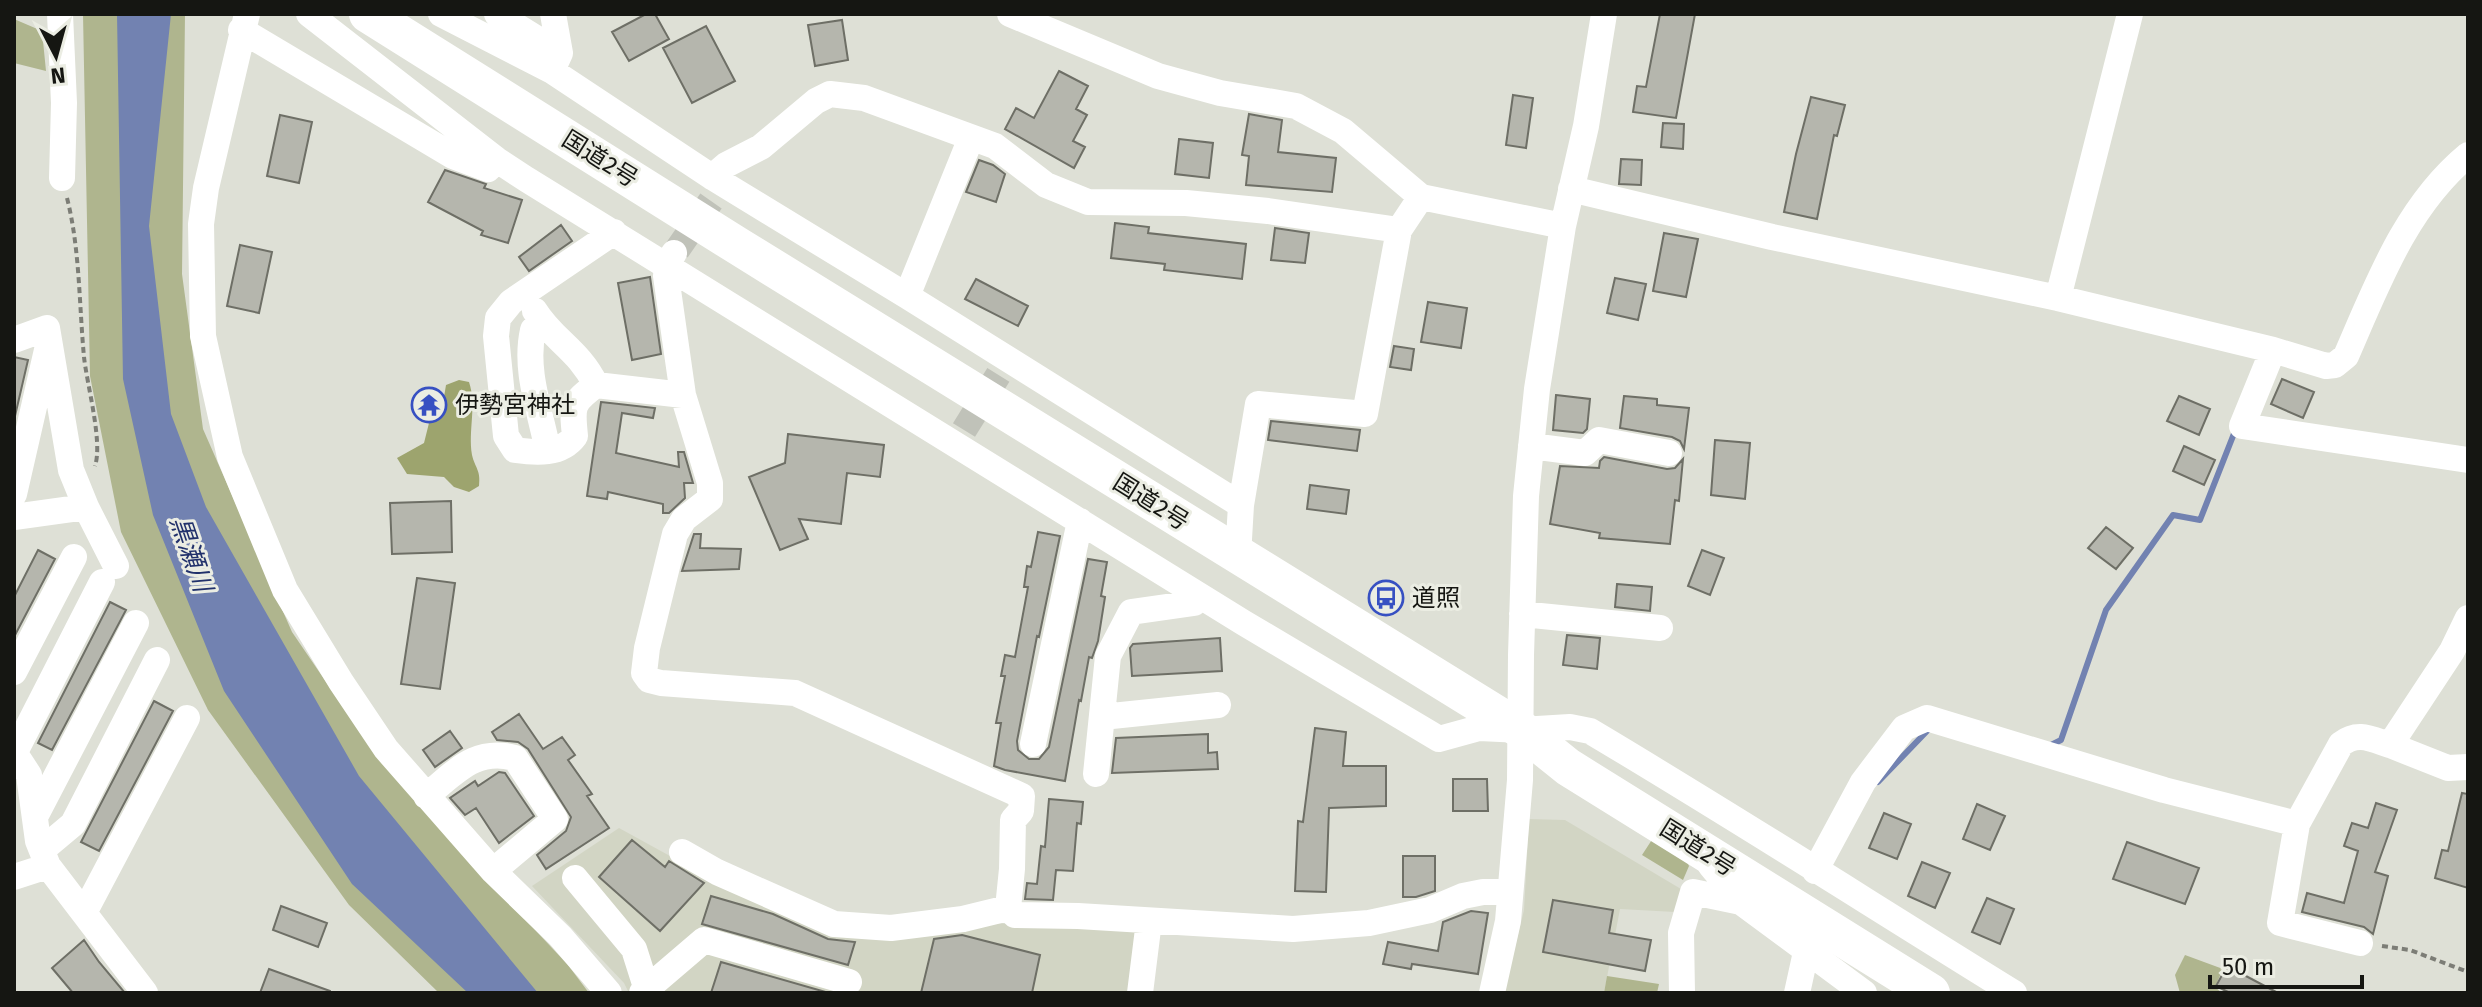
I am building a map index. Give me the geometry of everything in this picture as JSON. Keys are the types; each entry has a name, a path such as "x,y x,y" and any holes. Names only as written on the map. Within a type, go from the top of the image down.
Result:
{"highway":[{"name":"国道2号","path":"368,14 1522,730 1568,767 1931,993"}],"street":[{"path":"60,14 64,103 62,178"},
{"path":"309,14 497,160 614,232 672,257 960,437 1080,521 1439,739 1479,728 1522,730 1570,727 1590,731 2014,993"},
{"path":"441,14 556,62"},
{"path":"497,14 716,187 907,296 1005,364 1241,505"},
{"path":"553,14 556,62"},
{"path":"1010,14 1158,76 1220,93 1296,106 1343,131 1421,197 1563,226"},
{"path":"1492,993 1508,921 1522,730 1526,496 1537,389 1563,226 1586,126 1604,14"},
{"path":"2058,298 2130,14"},
{"path":"497,160 488,169 453,156 244,22 206,188 201,224 203,336 230,457 285,590 341,682 386,749 426,796 493,871 560,936 609,993"},
{"path":"716,187 726,165 761,147 816,101 830,94 864,98 995,146 1046,185 1088,202 1186,203 1399,230"},
{"path":"907,296 971,138"},
{"path":"1571,189 1772,237 2058,298 2273,350 2326,366 2335,365 2346,356 2392,251 2445,174 2468,155"},
{"path":"1238,556 1241,505 1258,404 1365,414 1399,230 1421,197"},
{"path":"614,232 511,302 498,318 496,336 506,436 515,450 548,451 570,443 575,436 572,414 576,400 596,385 683,395"},
{"path":"672,257 683,395 710,483 710,499 684,519 675,534 647,648 644,673 649,680 661,683 795,693 1022,796 1021,811 1013,820 1008,908"},
{"path":"533,288 532,307 543,324 574,351 596,385"},
{"path":"543,324 533,330 529,348 530,374 548,451"},
{"path":"14,340 47,328 71,470 109,574 14,752 29,775 45,858 145,993"},
{"path":"14,494 45,353 50,346"},
{"path":"2273,350 2242,426 2468,460"},
{"path":"1531,446 1585,453 1599,440 1669,453"},
{"path":"14,517 84,500"},
{"path":"1033,744 1080,521"},
{"path":"14,672 74,557"},
{"path":"1096,774 1108,656 1131,612 1194,603"},
{"path":"1522,614 1660,628"},
{"path":"2390,745 2452,651 2468,618"},
{"path":"36,815 136,623"},
{"path":"14,877 45,858 73,824 157,660"},
{"path":"1102,717 1218,705"},
{"path":"84,913 187,718"},
{"path":"1815,871 1863,782 1904,728 1927,718 2164,790 2297,824"},
{"path":"2360,943 2280,923 2297,824 2341,744 2360,735 2448,768 2468,767"},
{"path":"426,796 471,759 499,754 515,758 555,819 493,871"},
{"path":"1693,844 1741,902 1864,993"},
{"path":"682,852 717,872 834,924 891,928 963,919 1008,908"},
{"path":"575,878 634,949 645,991 704,940 849,982"},
{"path":"1008,908 1015,915 1308,928 1369,923 1430,910 1463,896 1510,892"},
{"path":"1682,993 1681,933 1693,892 1741,902"},
{"path":"1140,993 1149,921"},
{"path":"1797,993 1806,952"}],"path":[{"path":"71,215 84,358 98,445 97,461 84,500"},
{"path":"2360,943 2410,950 2468,972"}],"shaded area":[{"path":"1529,819 1565,820 1681,889 1675,912 1620,909 1604,993 1504,993 1524,910"},
{"path":"619,828 710,878 833,927 985,923 1139,928 1133,993 629,993 624,983 532,886"}],"green space":[{"path":"83,14 185,14 182,274 203,429 292,632 369,745 450,839 568,965 589,993 439,993 349,905 208,710 121,532 90,376"},
{"path":"14,19 42,31 46,71 14,63"},
{"path":"459,380 469,382 471,391 471,446 479,476 479,486 469,492 454,487 444,477 407,474 397,458 424,443 431,415 443,403 446,385"},
{"path":"1657,832 1680,846 1689,866 1683,880 1642,855"},
{"path":"2185,955 2223,969 2215,987 2222,993 2180,993 2175,975"},
{"path":"1607,976 1659,984 1657,993 1604,993"}],"water":[{"name":"黒瀬川","path":"117,14 171,14 149,226 171,414 206,507 359,776 538,993 468,993 352,884 224,691 153,515 123,379"}],"building":[{"path":"646,14 655,14 669,39 629,61 612,32"},
{"path":"1660,14 1695,14 1676,118 1633,112 1637,86 1646,87"},
{"path":"842,20 848,60 815,66 808,25"},
{"path":"706,26 735,81 692,103 663,48"},
{"path":"1059,71 1088,86 1076,109 1087,115 1073,141 1085,147 1074,168 1005,129 1016,108 1034,118"},
{"path":"1513,95 1533,98 1526,148 1506,145"},
{"path":"1811,97 1845,105 1837,136 1834,135 1817,219 1784,212"},
{"path":"1249,114 1282,120 1278,152 1336,158 1332,192 1246,185 1249,156 1242,155"},
{"path":"280,115 312,122 299,183 267,176"},
{"path":"1663,123 1684,124 1683,149 1661,147"},
{"path":"1179,139 1213,143 1209,178 1175,174"},
{"path":"1621,159 1642,160 1641,185 1619,184"},
{"path":"979,160 1005,174 996,202 966,192"},
{"path":"445,170 486,184 484,188 522,200 508,243 481,235 483,231 428,202"},
{"path":"1115,223 1149,227 1148,233 1246,244 1242,279 1164,270 1165,264 1111,258"},
{"path":"561,225 572,241 529,271 519,257"},
{"path":"1275,228 1309,233 1305,263 1271,260"},
{"path":"1664,233 1698,239 1686,297 1653,291"},
{"path":"240,245 272,252 259,313 227,306"},
{"path":"650,277 661,354 632,360 618,283"},
{"path":"1615,278 1646,284 1638,320 1607,313"},
{"path":"976,279 1028,306 1018,326 965,299"},
{"path":"1428,302 1467,308 1461,348 1421,342"},
{"path":"1394,346 1414,349 1411,370 1390,367"},
{"path":"14,357 28,360 15,416 14,416"},
{"path":"2282,379 2314,392 2303,418 2271,404"},
{"path":"1556,395 1590,399 1587,429 1583,433 1553,430"},
{"path":"1624,396 1657,399 1657,405 1689,408 1684,449 1680,441 1672,437 1620,428"},
{"path":"2179,396 2210,409 2199,435 2167,421"},
{"path":"601,402 655,408 653,418 622,413 616,453 679,467 678,452 684,452 693,483 684,483 685,498 669,513 663,513 663,504 608,492 607,499 587,496"},
{"path":"1271,421 1360,430 1357,451 1268,440"},
{"path":"788,434 884,445 880,477 847,473 841,524 799,519 808,539 780,550 749,477 785,463"},
{"path":"1715,440 1750,443 1745,499 1711,495"},
{"path":"2184,446 2215,460 2204,485 2173,471"},
{"path":"1604,457 1667,469 1675,468 1683,459 1670,544 1599,538 1600,533 1550,524 1560,466 1599,468"},
{"path":"1310,485 1349,490 1346,514 1307,509"},
{"path":"451,501 452,552 392,554 390,503"},
{"path":"2106,527 2133,548 2116,569 2088,548"},
{"path":"1038,532 1060,536 1017,741 1018,750 1029,759 1039,759 1049,747 1088,559 1107,562 1098,641 1092,658 1089,657 1065,781 994,766 1001,723 996,723 1005,676 1001,676 1005,655 1015,657 1028,587 1024,587 1027,566 1031,567"},
{"path":"694,534 701,534 700,548 741,549 739,569 682,571"},
{"path":"38,550 55,559 14,637 14,597"},
{"path":"1702,550 1724,558 1710,595 1688,586"},
{"path":"417,578 455,583 440,689 401,684"},
{"path":"1617,584 1652,587 1650,611 1615,607"},
{"path":"110,602 126,610 52,750 38,743"},
{"path":"1567,635 1600,638 1597,669 1563,665"},
{"path":"1220,638 1222,671 1132,676 1130,648 1133,644"},
{"path":"154,701 173,711 99,851 81,842"},
{"path":"519,714 543,749 562,737 575,755 568,760 592,794 587,796 609,828 546,869 537,855 566,831 571,817 528,749 518,742 497,740 492,732"},
{"path":"1315,728 1346,732 1343,766 1386,766 1386,806 1329,808 1326,892 1295,891 1298,821 1303,822"},
{"path":"450,731 462,748 435,767 423,750"},
{"path":"1208,734 1208,753 1217,752 1218,769 1112,773 1116,738"},
{"path":"499,772 505,773 534,816 499,843 476,808 465,815 450,798 475,781 478,786"},
{"path":"1453,779 1487,779 1488,811 1453,811"},
{"path":"2462,793 2468,794 2468,888 2435,878 2442,850 2448,851"},
{"path":"1049,799 1083,802 1081,824 1077,823 1073,871 1056,870 1053,900 1025,899 1027,883 1037,884 1041,846 1045,847"},
{"path":"2376,803 2397,810 2375,872 2388,876 2373,934 2364,927 2302,912 2307,893 2344,903 2358,851 2344,846 2352,823 2368,828"},
{"path":"1977,804 2005,816 1990,850 1963,839"},
{"path":"1884,813 1911,824 1897,859 1869,848"},
{"path":"632,840 665,867 669,861 704,883 660,931 599,877"},
{"path":"2127,842 2199,868 2185,904 2113,879"},
{"path":"1403,856 1435,856 1435,891 1403,897"},
{"path":"1922,862 1950,873 1935,908 1908,896"},
{"path":"711,896 773,914 828,939 855,942 848,965 702,924"},
{"path":"1987,898 2014,909 2000,944 1972,932"},
{"path":"1553,900 1613,910 1609,933 1651,940 1645,971 1543,952"},
{"path":"281,906 327,923 318,947 273,930"},
{"path":"1471,911 1488,913 1478,974 1412,964 1411,969 1383,964 1388,942 1438,951 1443,922"},
{"path":"962,935 1040,955 1032,993 921,993 934,939"},
{"path":"84,940 125,993 73,993 52,968"},
{"path":"721,962 829,993 711,993"},
{"path":"2227,966 2278,993 2230,993 2216,986"},
{"path":"269,969 330,991 330,993 260,993"}],"waterway":[{"path":"2051,745 2061,740 2106,610 2173,515 2200,520 2235,431"},
{"path":"1878,782 1928,730"}],"tunnel":[{"path":"677,250 711,201"},
{"path":"964,430 1002,369"}],"place":[{"name":"伊勢宮神社","path":"429,405"},
{"name":"道照","path":"1386,598"}]}
